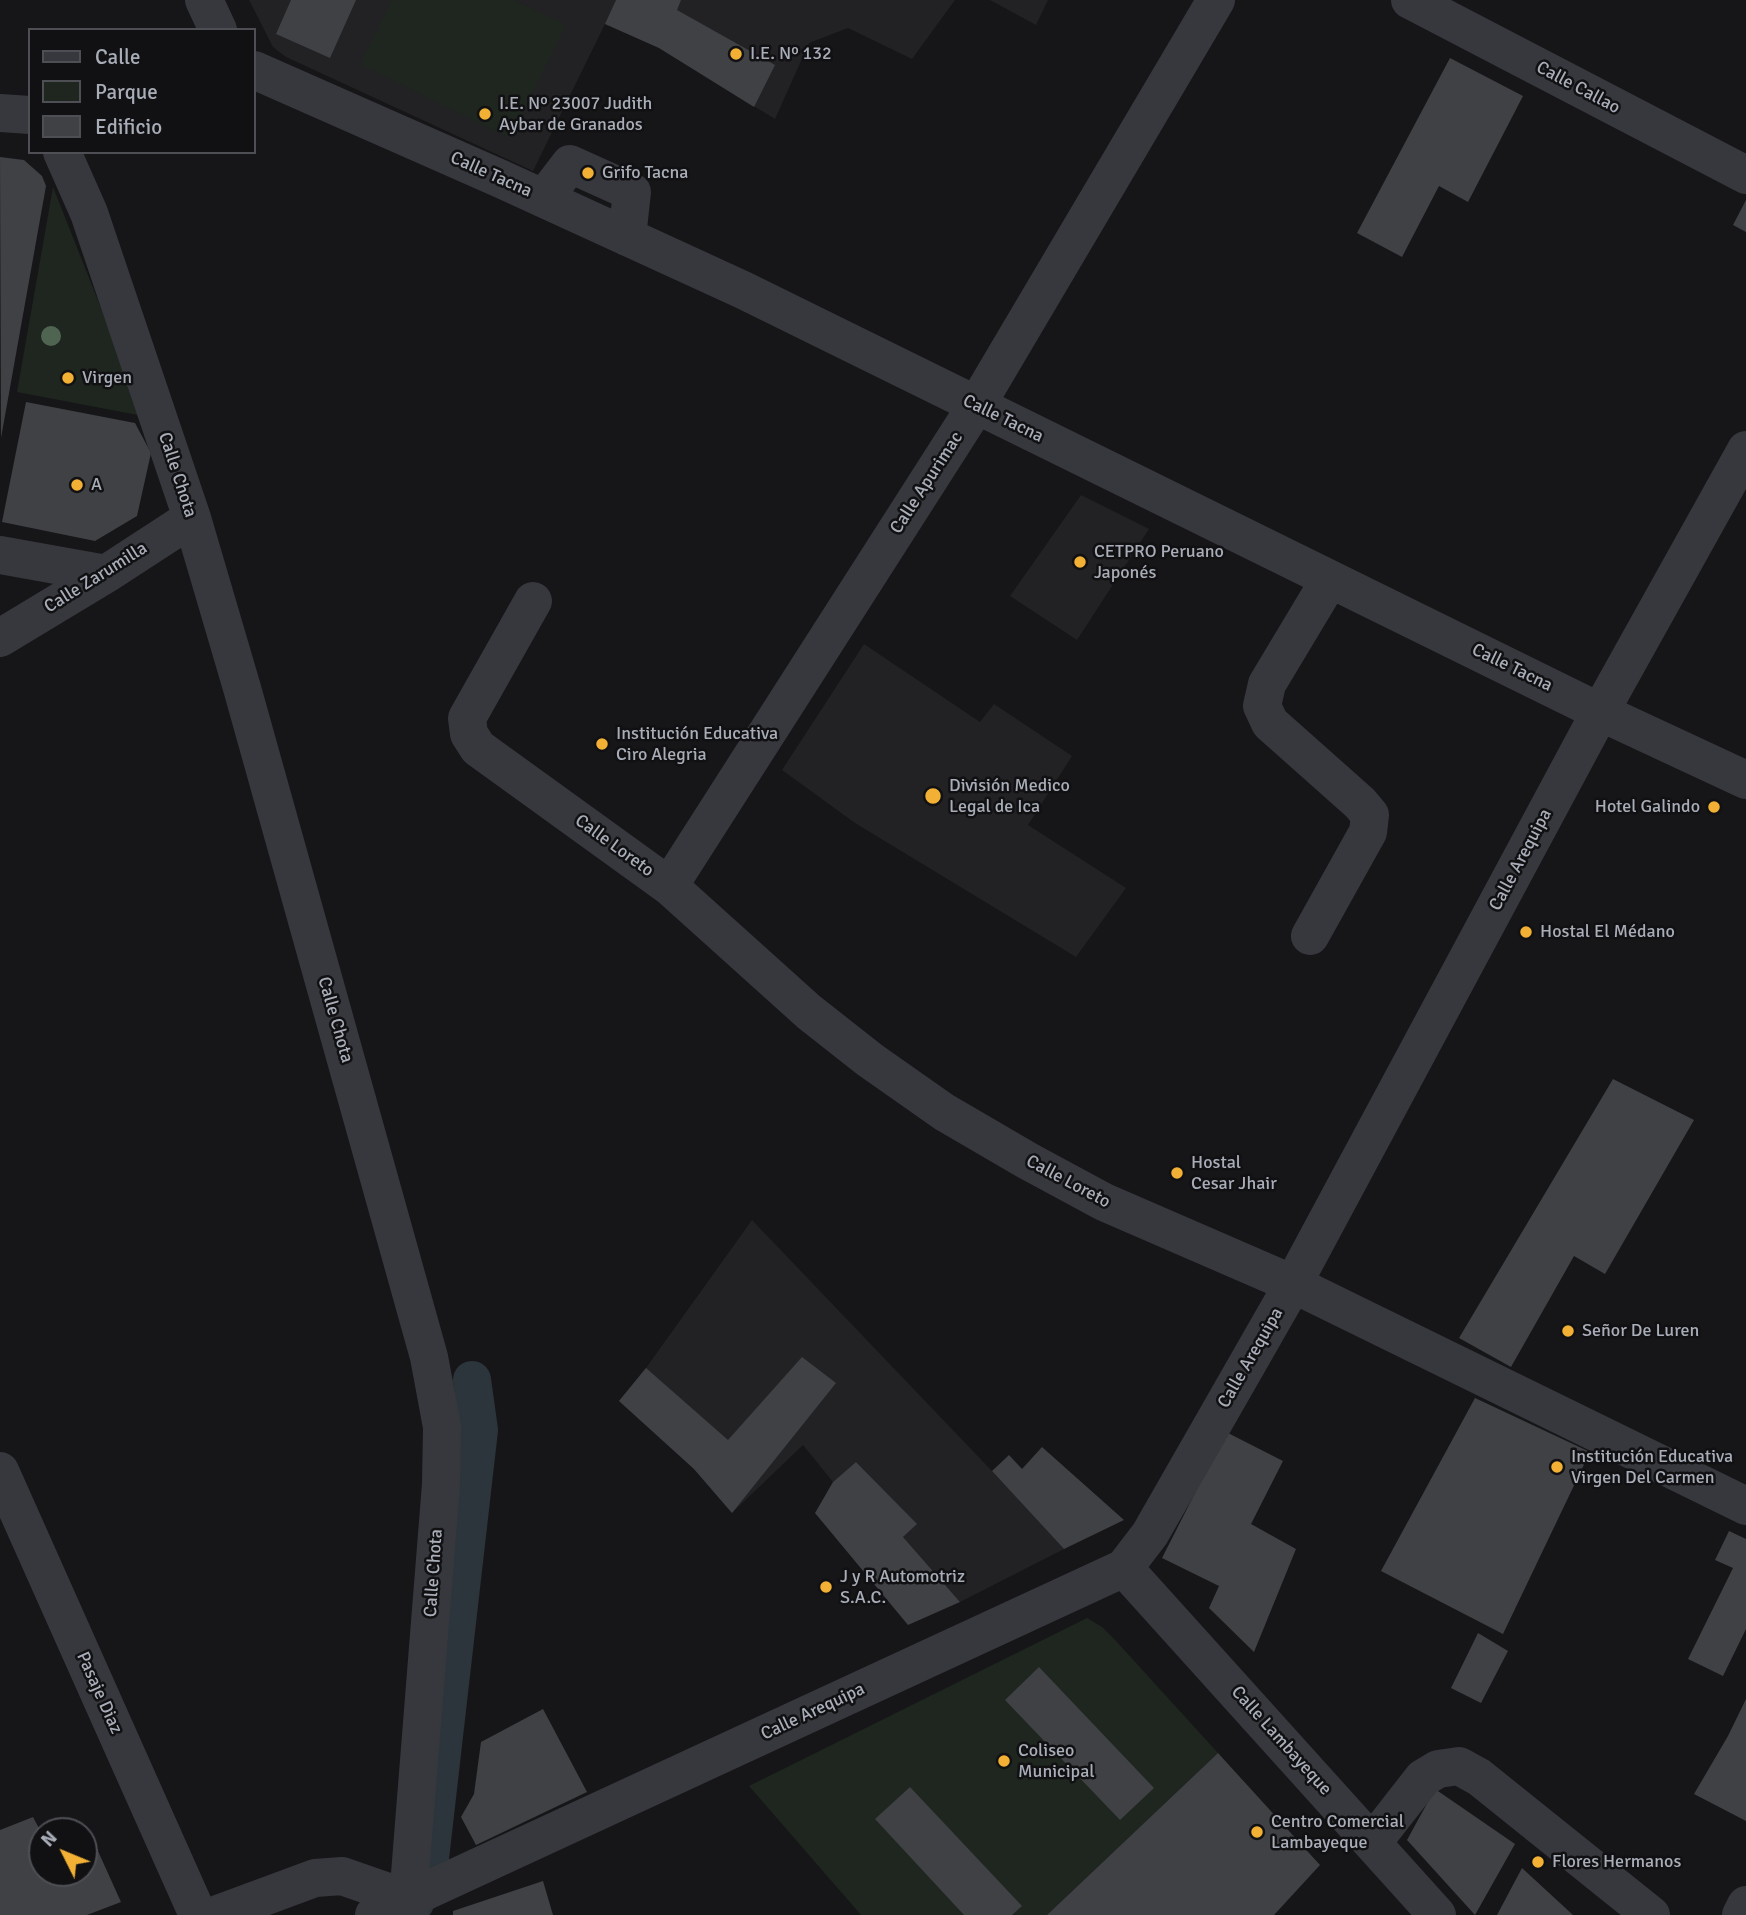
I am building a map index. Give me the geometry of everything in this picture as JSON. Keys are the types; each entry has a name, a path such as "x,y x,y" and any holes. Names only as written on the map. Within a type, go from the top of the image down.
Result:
{"street":[{"path":"204,0 217,28"},
{"name":"Calle Apurimac","path":"669,886 976,406 1216,0"},
{"name":"Calle Callao","path":"1410,0 1746,175"},
{"name":"Calle Tacna","path":"256,71 544,198 743,290 1600,712 1746,780"},
{"path":"0,113 28,115"},
{"name":"Calle Chota","path":"63,154 89,213 192,518 429,1357 442,1427 441,1484 409,1907"},
{"name":"Calle Arequipa","path":"374,1915 409,1907 1124,1568 1150,1534 1293,1284 1600,712 1746,450"},
{"name":"Calle Zarumilla","path":"0,638 192,518"},
{"path":"0,555 106,574"},
{"path":"1310,936 1368,832 1370,815 1270,723 1262,706 1267,684 1330,579"},
{"name":"Calle Loreto","path":"533,601 467,718 469,734 478,748 669,886 809,1012 870,1060 944,1112 1104,1202 1293,1284 1746,1506"},
{"name":"Pasaje Diaz","path":"0,1471 198,1915"},
{"name":"Calle Lambayeque","path":"1124,1568 1374,1842 1437,1915"},
{"path":"1374,1842 1423,1778 1437,1769 1459,1766 1479,1777 1651,1915"},
{"path":"215,1915 315,1878 342,1876 409,1907"},
{"path":"1741,1915 1746,1905"}],"shaded area":[{"name":"I.E. Nº 23007 Judith Aybar de Granados","path":"249,0 955,0 912,59 848,28 809,43 775,119 659,48 605,24 533,171 286,57 273,47"},
{"path":"990,0 1048,0 1036,25"},
{"name":"CETPRO Peruano Japonés","path":"1081,495 1149,529 1077,640 1010,596"},
{"name":"División Medico Legal de Ica","path":"864,644 980,722 994,704 1072,756 1028,825 1126,888 1076,957 855,823 782,770"},
{"path":"752,1220 1064,1549 960,1602 903,1537 916,1524 856,1462 833,1482 803,1445 732,1513 694,1469 619,1401 646,1368"}],"green space":[{"path":"392,0 514,0 566,25 510,138 360,64"},
{"path":"53,187 120,356 143,416 17,392"},
{"name":"Coliseo Municipal","path":"1087,1618 1102,1627 1116,1641 1218,1753 1047,1915 861,1915 749,1786"}],"building":[{"path":"291,0 356,0 330,58 276,34"},
{"path":"616,0 681,0 677,10 775,65 754,107 659,48 605,24"},
{"path":"1450,58 1523,96 1468,202 1439,186 1402,257 1357,233"},
{"path":"0,157 24,160 42,176 46,186 1,438"},
{"path":"1746,200 1746,232 1733,225"},
{"name":"A","path":"26,402 135,423 151,453 137,516 95,541 2,522"},
{"path":"1613,1079 1694,1120 1605,1274 1574,1256 1511,1367 1459,1338"},
{"path":"802,1357 836,1383 732,1513 694,1469 619,1401 646,1368 728,1440"},
{"path":"1475,1398 1590,1452 1503,1634 1381,1571"},
{"path":"1226,1432 1283,1461 1251,1524 1296,1549 1254,1652 1209,1608 1219,1586 1162,1558"},
{"path":"1042,1447 1124,1520 1064,1549 992,1471 1009,1455 1022,1469"},
{"path":"856,1462 917,1524 903,1537 960,1602 908,1625 815,1513 833,1482"},
{"path":"1729,1531 1746,1539 1746,1629 1723,1676 1688,1659 1733,1568 1715,1560"},
{"path":"1478,1633 1508,1651 1481,1703 1451,1688"},
{"path":"1039,1667 1154,1788 1120,1820 1005,1700"},
{"path":"1746,1699 1746,1821 1694,1794"},
{"path":"543,1709 587,1792 476,1845 461,1817 474,1794 481,1742"},
{"path":"1218,1753 1320,1865 1274,1915 1047,1915"},
{"path":"910,1787 1022,1906 1012,1915 964,1915 875,1819"},
{"path":"1435,1789 1515,1844 1475,1915 1407,1840"},
{"path":"28,1819 28,1887 98,1887 98,1851 121,1902 87,1915 0,1915 0,1830"},
{"path":"1522,1868 1573,1915 1497,1915"},
{"path":"543,1881 553,1915 453,1915 453,1911"}],"waterway":[{"path":"415,1903 430,1858 479,1430 472,1380"}],"place":[{"name":"I.E. Nº 132","path":"736,54"},
{"name":"I.E. Nº 23007 Judith Aybar de Granados","path":"485,114"},
{"name":"Grifo Tacna","path":"588,173"},
{"name":"Virgen","path":"68,378"},
{"name":"A","path":"77,485"},
{"name":"CETPRO Peruano Japonés","path":"1080,562"},
{"name":"Institución Educativa Ciro Alegria","path":"602,744"},
{"name":"División Medico Legal de Ica","path":"933,796"},
{"name":"Hotel Galindo","path":"1714,807"},
{"name":"Hostal El Médano","path":"1526,932"},
{"name":"Hostal Cesar Jhair","path":"1177,1173"},
{"name":"Señor De Luren","path":"1568,1331"},
{"name":"Institución Educativa Virgen Del Carmen","path":"1557,1467"},
{"name":"J y R Automotriz S.A.C.","path":"826,1587"},
{"name":"Coliseo Municipal","path":"1004,1761"},
{"name":"Centro Comercial Lambayeque","path":"1257,1832"},
{"name":"Flores Hermanos","path":"1538,1862"}]}
